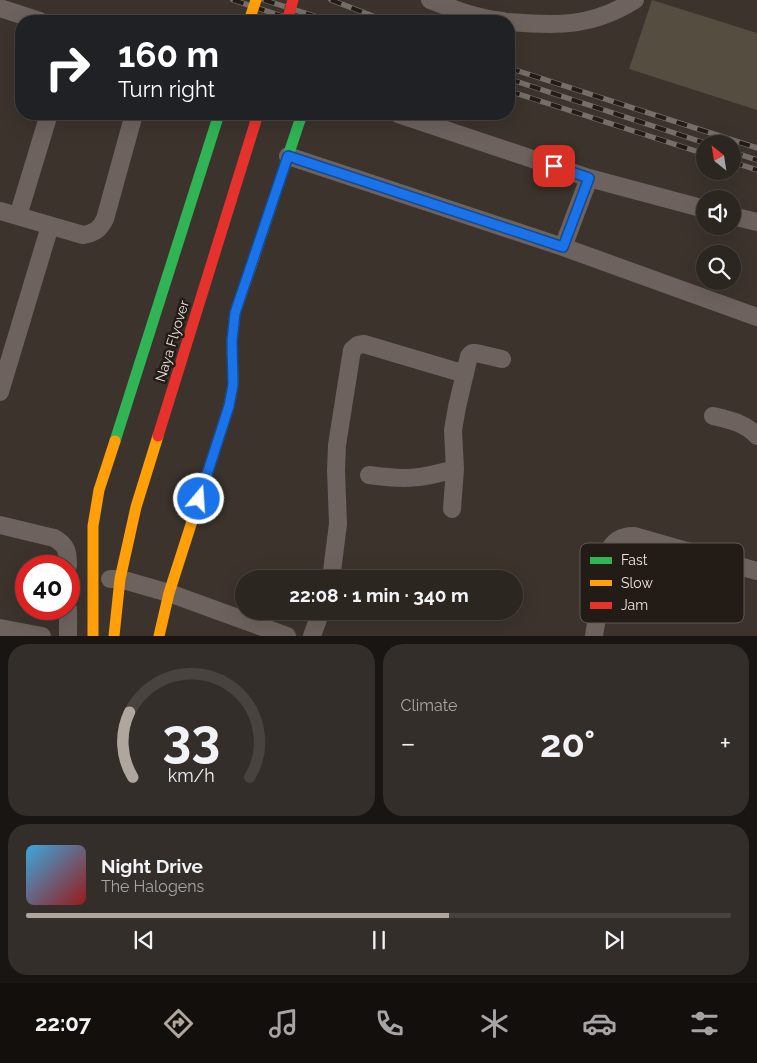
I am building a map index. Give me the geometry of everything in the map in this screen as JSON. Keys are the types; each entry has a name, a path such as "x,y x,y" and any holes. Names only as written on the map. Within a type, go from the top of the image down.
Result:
{"main road":[{"path":"251,15 256,0"},
{"path":"289,15 293,0"},
{"name":"Naya Flyover","path":"93,636 96,612 92,539 93,517 99,490 217,120"},
{"name":"Naya Flyover","path":"114,636 120,579 136,507 256,120"},
{"path":"159,636 169,593 229,406 233,385 232,341 235,313 300,120"}],"street":[{"path":"430,0 475,15"},
{"path":"515,22 550,25 577,23 605,15 635,0"},
{"path":"0,8 22,15"},
{"path":"18,216 47,120"},
{"path":"0,211 83,235 94,233 101,227 105,219 132,120"},
{"path":"416,120 589,178 696,206"},
{"path":"288,156 563,247 757,317"},
{"path":"563,247 589,178"},
{"path":"741,218 757,222"},
{"path":"0,391 50,226"},
{"path":"332,570 338,524 336,470 338,445 352,350 358,345 364,344 465,374"},
{"path":"452,510 455,469 453,430 469,356 472,353 476,353 502,358"},
{"path":"713,416 742,424 750,428 757,436"},
{"path":"369,476 400,479 416,478 455,469"},
{"path":"0,525 54,538 61,542 67,555"},
{"path":"614,543 625,536 634,536 659,543"},
{"path":"744,567 757,571"},
{"path":"95,579 120,579 169,593 287,636"},
{"path":"68,620 68,636"},
{"path":"312,636 318,620"},
{"path":"594,636 596,623"},
{"path":"0,628 34,635"}],"building":[{"path":"652,0 757,33 757,110 629,69"}],"railway":[{"path":"233,0 279,15"},
{"path":"264,0 311,15"},
{"path":"331,0 370,15"},
{"path":"515,70 757,148"},
{"path":"515,81 696,140"},
{"path":"515,93 696,151"},
{"path":"741,155 757,160"},
{"path":"741,165 757,170"}],"traffic: fast":[{"path":"115,441 217,120"},
{"path":"254,258 300,120"}],"traffic: slow":[{"path":"251,15 256,0"},
{"path":"159,636 169,593 229,406 233,385 232,341 235,313 254,258"},
{"path":"114,636 120,579 136,507 158,436"},
{"path":"93,636 93,526 99,490 115,441"}],"traffic: jam":[{"path":"289,15 293,0"},
{"path":"158,436 256,120"}],"route":[{"path":"199,499 229,406 234,373 232,341 235,313 288,156 563,247 589,178 554,166"}]}
